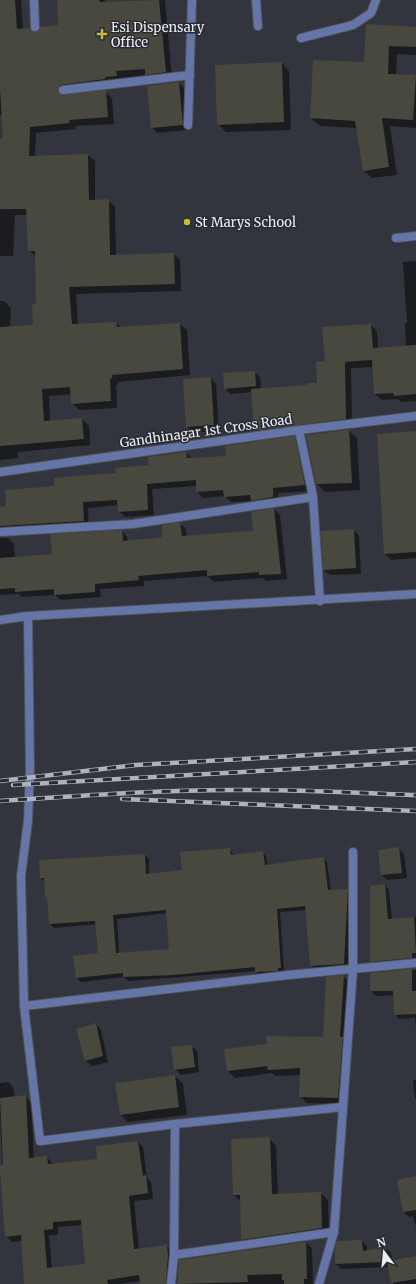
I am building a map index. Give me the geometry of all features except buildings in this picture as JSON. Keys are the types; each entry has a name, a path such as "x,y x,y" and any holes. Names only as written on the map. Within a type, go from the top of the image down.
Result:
{"street":[{"path":"34,0 35,27"},
{"path":"188,125 192,0"},
{"path":"256,0 258,26"},
{"path":"301,38 353,25 371,13 376,0"},
{"path":"63,90 190,75"},
{"path":"396,238 416,236"},
{"name":"Gandhinagar 1st Cross Road","path":"0,472 299,430 416,416"},
{"path":"299,430 313,497 320,601"},
{"path":"0,532 133,524 313,497"},
{"path":"0,620 28,616 320,601 416,594"},
{"path":"28,616 30,770 28,820 21,876 24,1006 40,1141 175,1124 343,1108"},
{"path":"319,1284 334,1232 353,969 352,852"},
{"path":"24,1006 416,963"},
{"path":"171,1284 174,1255 175,1124"},
{"path":"174,1255 334,1232"}],"railway":[{"path":"0,781 136,765 416,749"},
{"path":"13,785 416,762"},
{"path":"0,801 205,790 325,791 416,795"},
{"path":"122,799 416,811"}],"place":[{"name":"Esi Dispensary Office","path":"102,34"},
{"name":"St Marys School","path":"187,222"}]}
